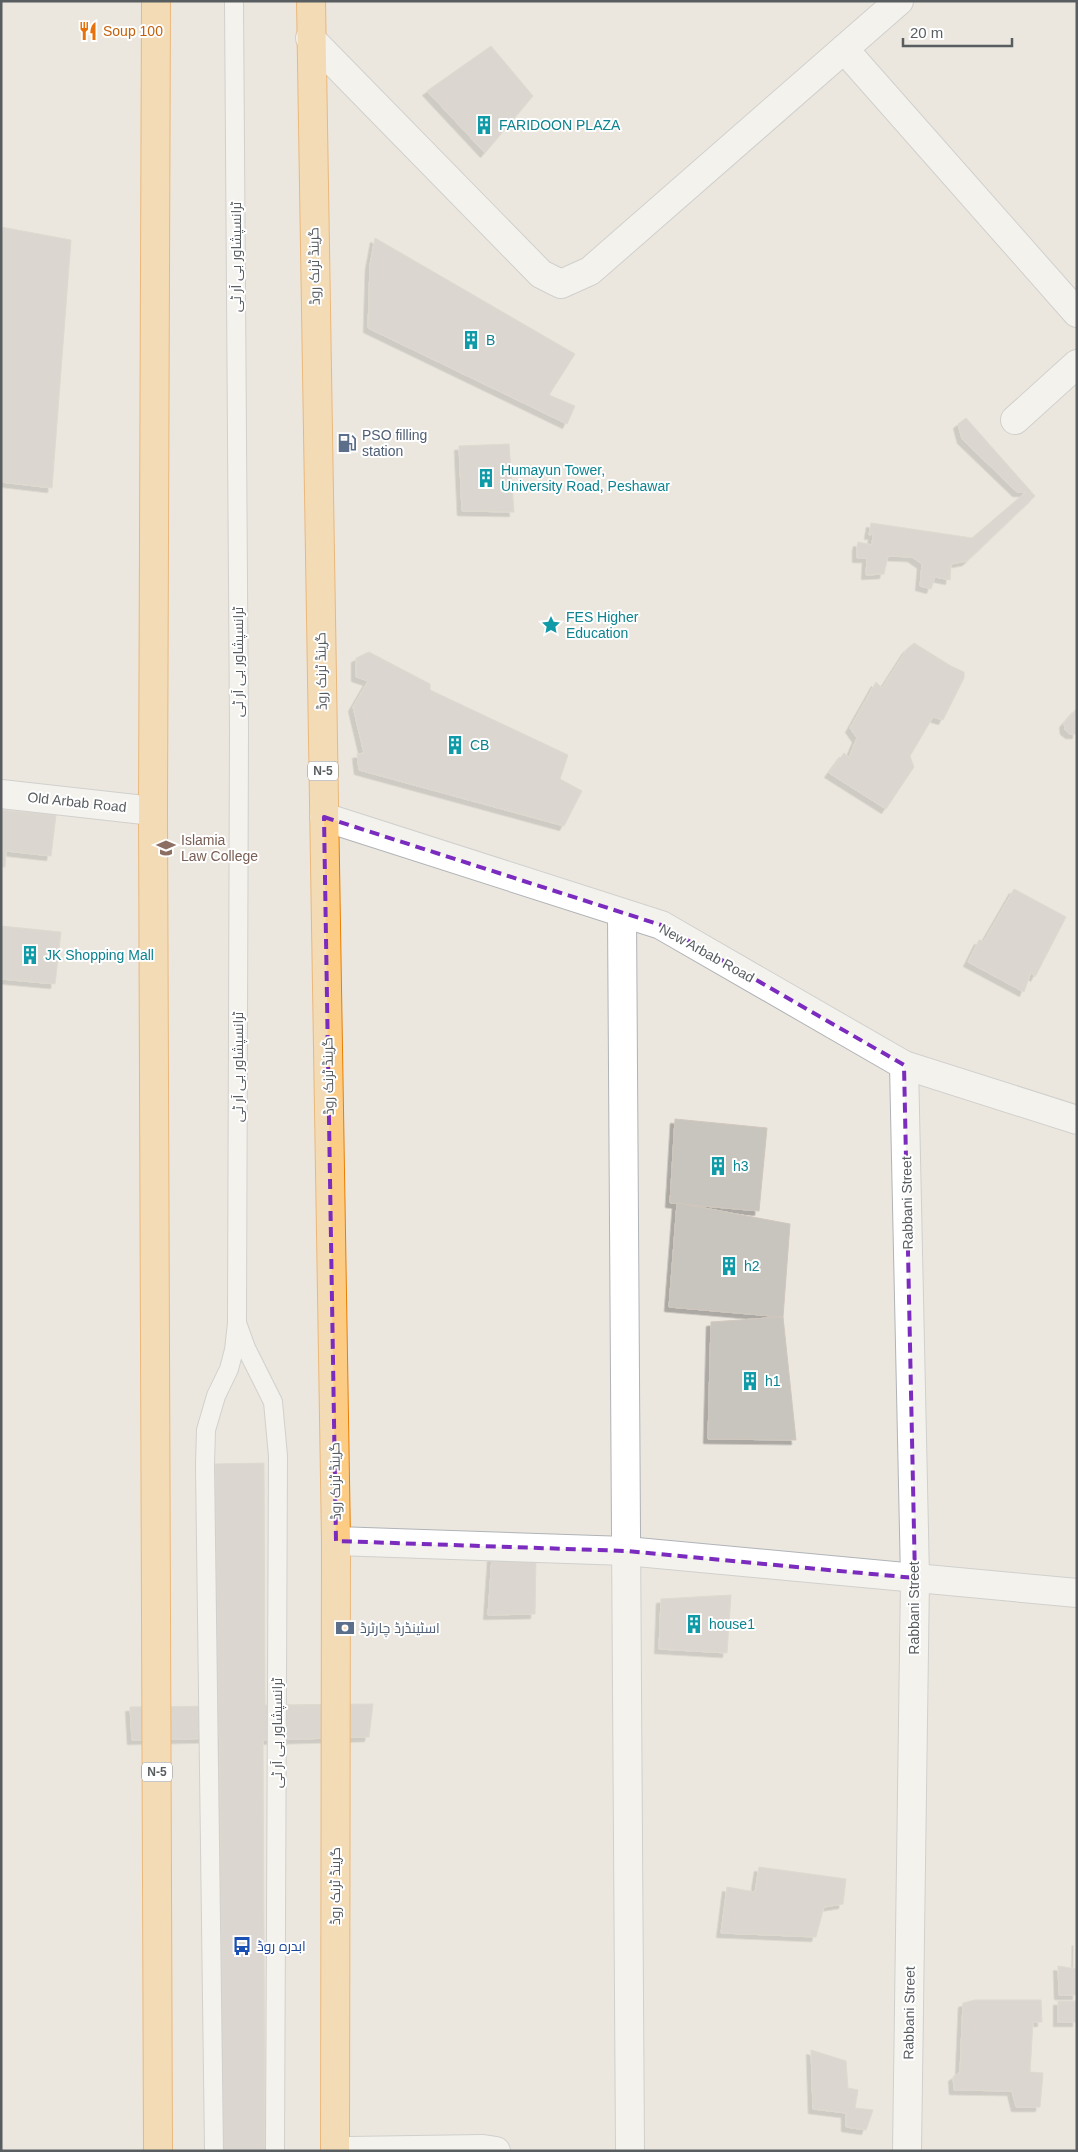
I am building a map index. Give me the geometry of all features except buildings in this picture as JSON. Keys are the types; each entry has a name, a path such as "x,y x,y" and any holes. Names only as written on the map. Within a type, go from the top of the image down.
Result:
{"highway":[{"name":"N-5","path":"156,1 153,811 158,2151"},
{"name":"گرینڈ ٹرنک روڈ","path":"311,1 310,38 336,1541 335,2151"}],"street":[{"path":"310,38 541,274 561,284 590,271 899,1"},
{"path":"844,49 1077,313"},
{"path":"1015,420 1077,364"},
{"name":"Old Arbab Road","path":"1,794 153,811"},
{"name":"New Arbab Road","path":"324,818 661,925 904,1065 1077,1120"},
{"path":"622,914 630,2151"},
{"name":"Rabbani Street","path":"904,1065 915,1578 907,2151"},
{"path":"336,1541 626,1552 1077,1593"},
{"path":"348,2151 483,2149 496,2151"}],"lane":[{"name":"ٹرانسپشاور بی آر ٹی","path":"214,2151 205,1464 206,1430 216,1396 229,1369 234,1350 237,1323 239,728 234,1"},
{"name":"ٹرانسپشاور بی آر ٹی","path":"237,1323 246,1348 273,1402 278,1456 274,2151"}],"highlighted area":[{"path":"324,817 661,925 904,1065 915,1578 626,1551 336,1541"}],"place":[{"name":"Soup 100","path":"88,31"},
{"name":"FARIDOON PLAZA","path":"484,125"},
{"name":"B","path":"471,340"},
{"name":"PSO filling station","path":"347,443"},
{"name":"Humayun Tower, University Road, Peshawar","path":"486,478"},
{"name":"FES Higher Education","path":"551,625"},
{"name":"CB","path":"455,745"},
{"name":"Islamia Law College","path":"166,848"},
{"name":"JK Shopping Mall","path":"30,955"},
{"name":"h3","path":"718,1166"},
{"name":"h2","path":"729,1266"},
{"name":"h1","path":"750,1381"},
{"name":"house1","path":"694,1624"},
{"name":"اسٹینڈرڈ چارٹرڈ","path":"345,1628"},
{"name":"ابدرہ روڈ","path":"242,1946"}]}
